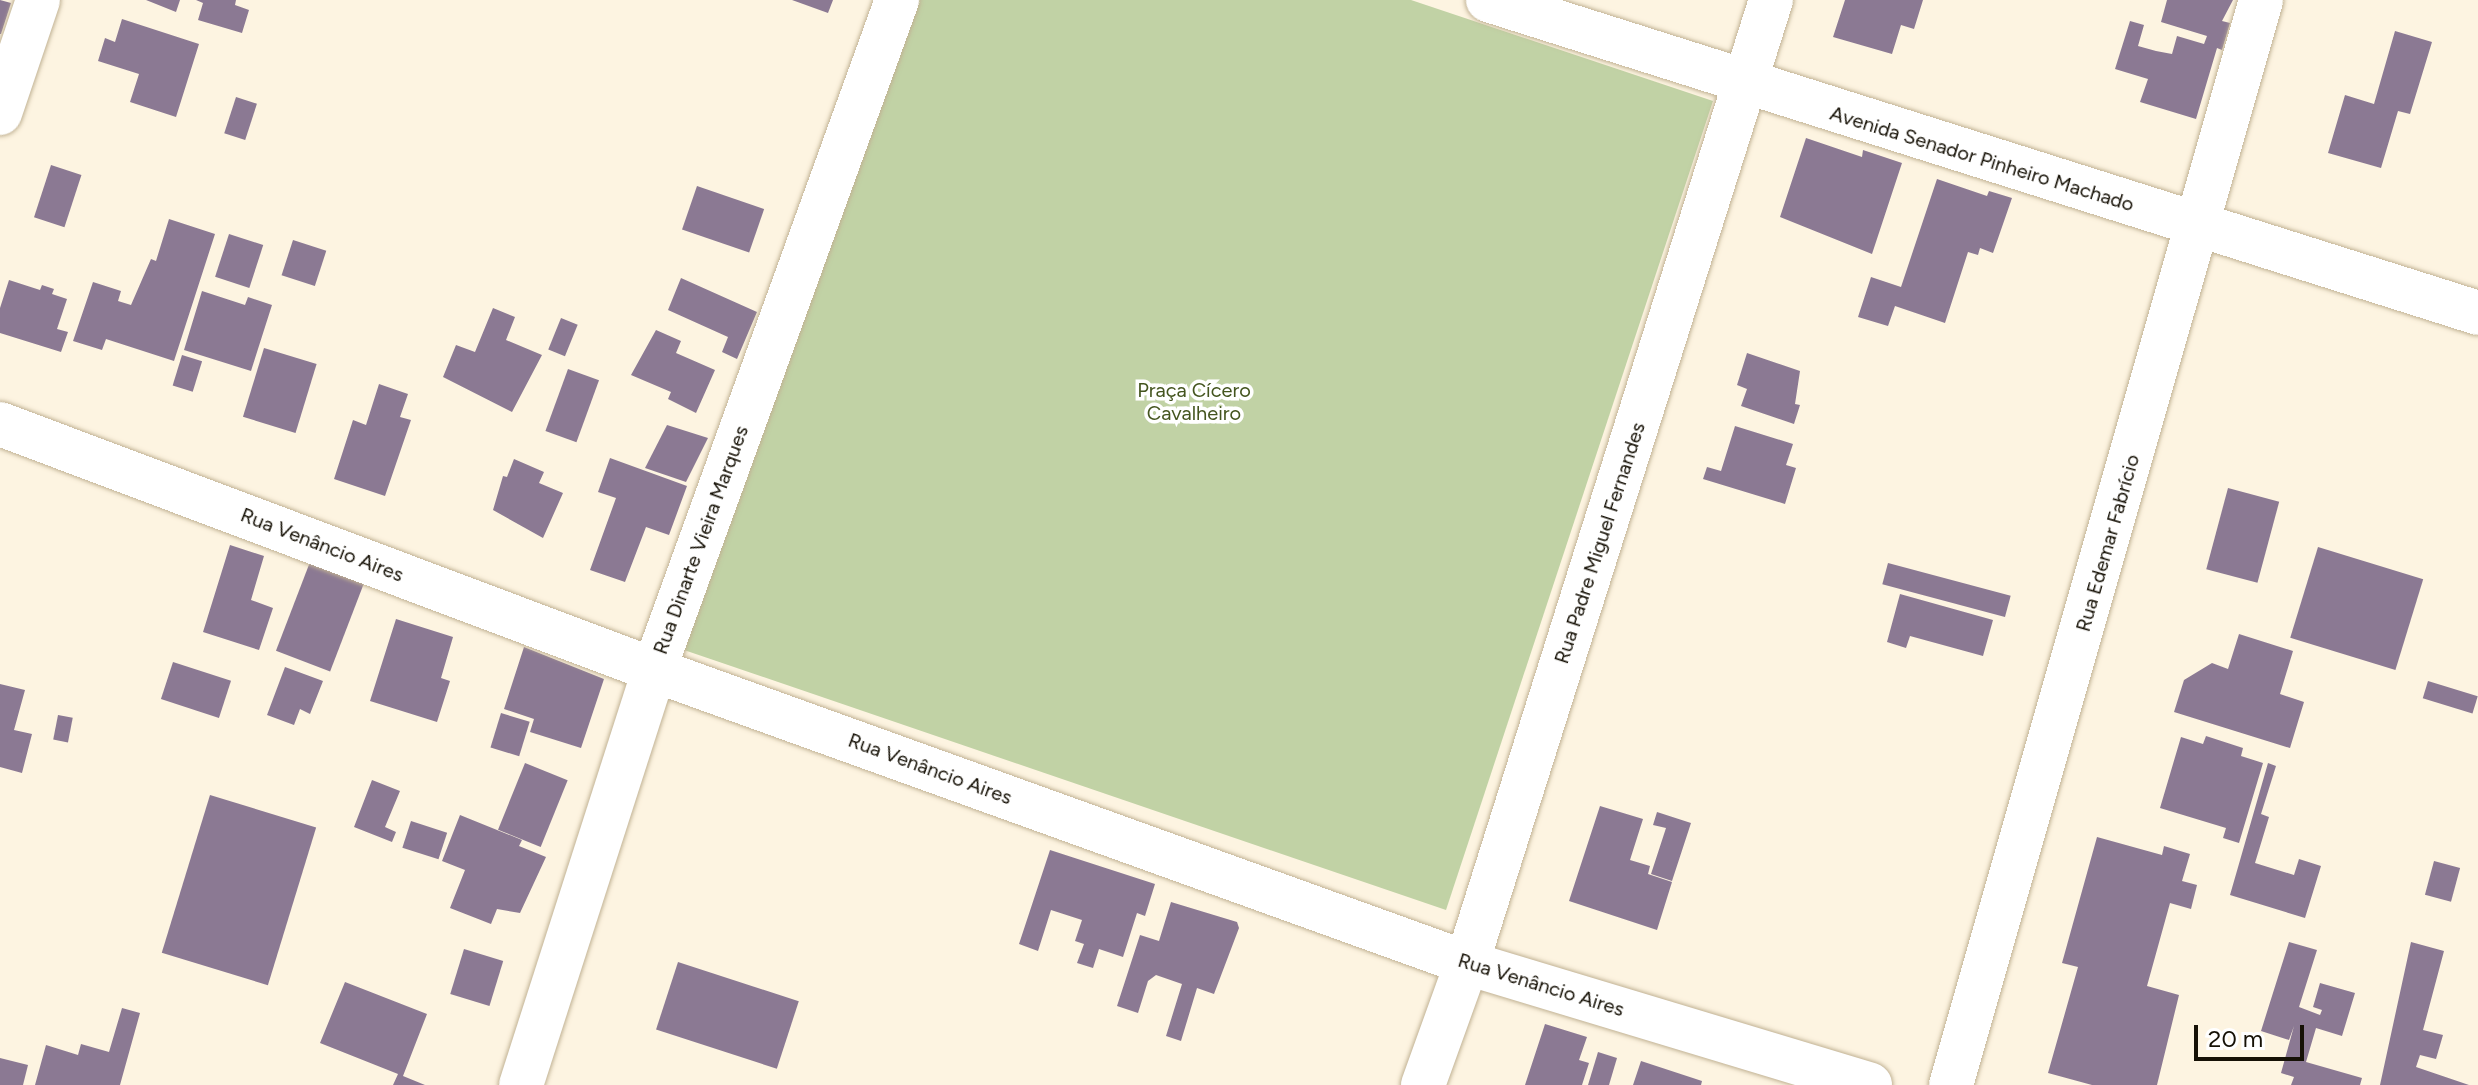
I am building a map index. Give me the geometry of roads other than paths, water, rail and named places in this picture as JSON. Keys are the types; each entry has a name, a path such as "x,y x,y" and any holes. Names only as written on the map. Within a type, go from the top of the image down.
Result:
{"street":[{"path":"0,113 38,0"},
{"name":"Rua Dinarte Vieira Marques","path":"521,1085 654,670 897,0"},
{"name":"Avenida Senador Pinheiro Machado","path":"1488,0 1745,86 2478,313"},
{"name":"Rua Padre Miguel Fernandes","path":"1423,1085 1467,963 1771,0"},
{"name":"Rua Edemar Fabrício","path":"1951,1085 2200,226 2261,0"},
{"name":"Rua Venâncio Aires","path":"0,424 654,670 1467,963 1870,1085"}],"park label":[{"name":"Praça Cícero Cavalheiro","path":"1194,402"}]}
